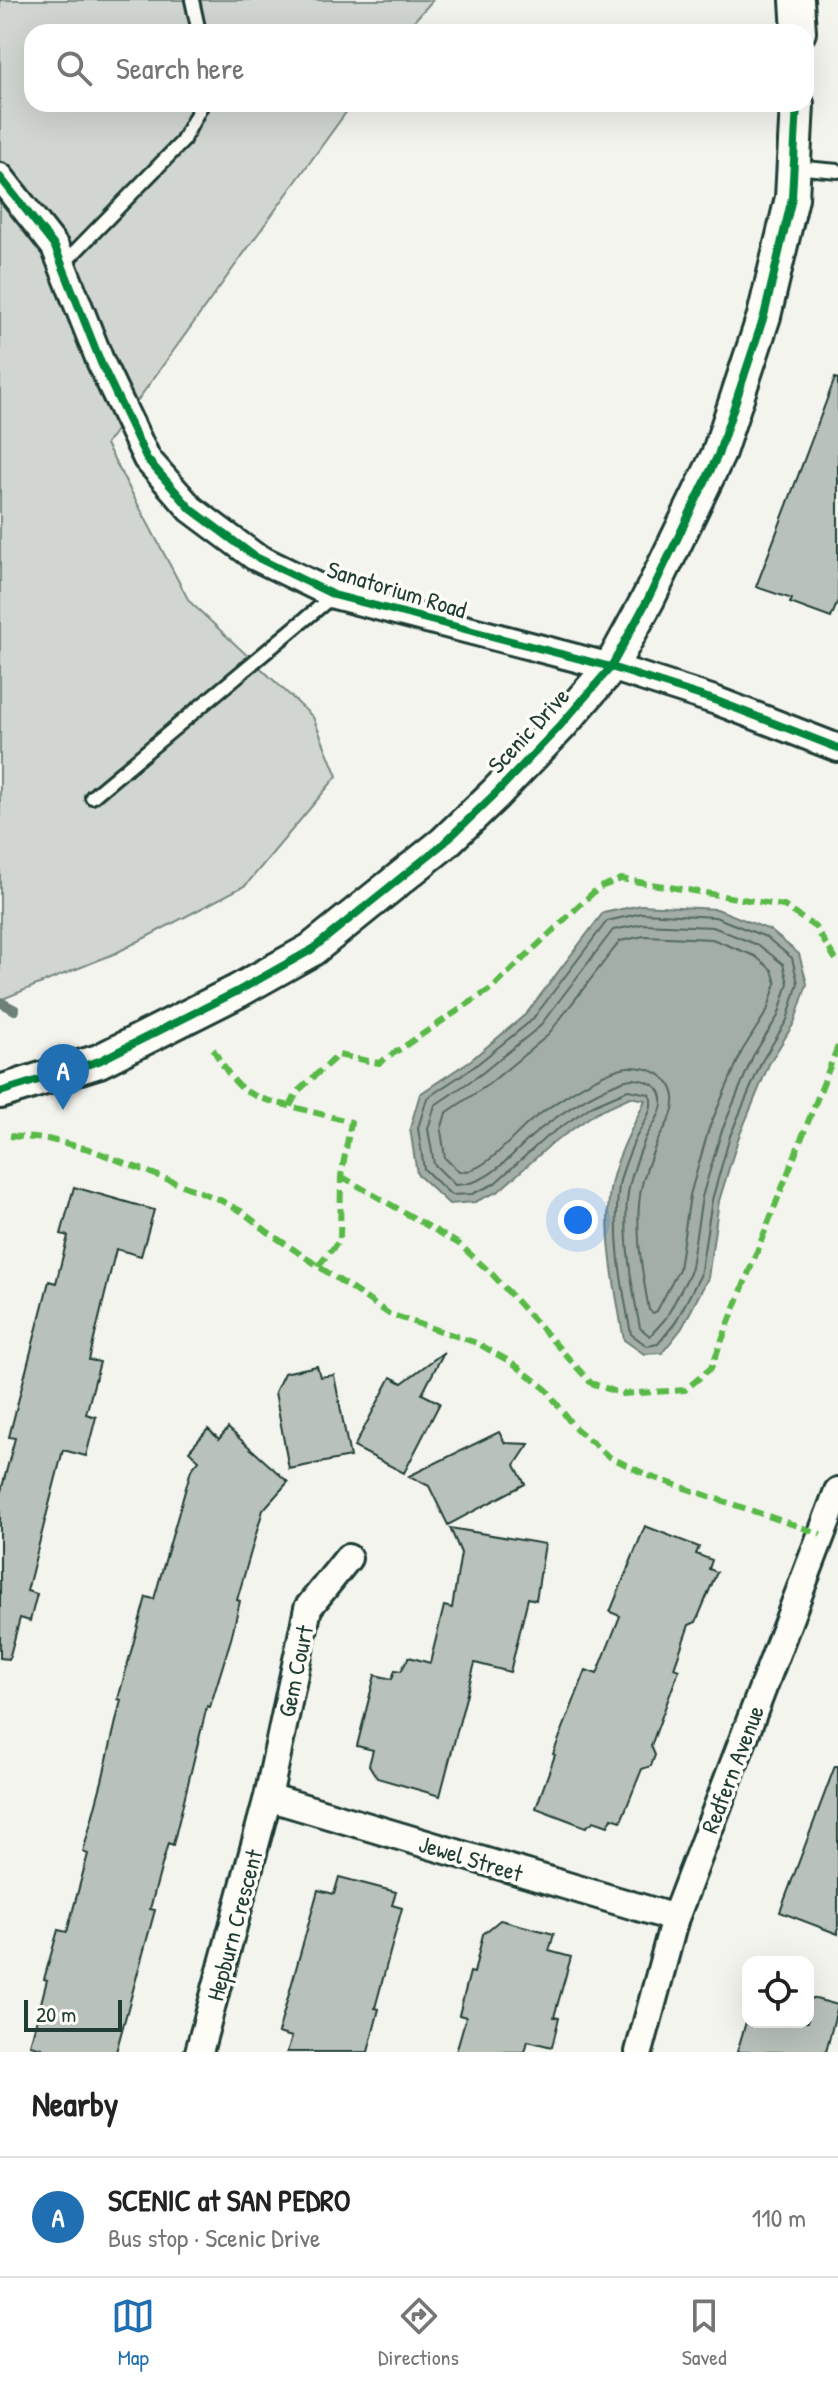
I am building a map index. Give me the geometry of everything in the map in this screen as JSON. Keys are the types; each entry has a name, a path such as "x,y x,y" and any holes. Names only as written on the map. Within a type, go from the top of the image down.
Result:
{"street":[{"path":"797,0 798,24"},
{"name":"Scenic Drive","path":"0,1092 99,1061 238,991 311,950 444,843 559,727 611,667 718,455 764,316 792,198 796,112"},
{"name":"Sanatorium Road","path":"0,177 55,247 101,363 147,459 191,509 254,556 334,595 611,667 717,701 838,748"},
{"name":"Redfern Avenue","path":"639,2052 675,1918 838,1491"},
{"name":"Gem Court","path":"268,1797 308,1608 348,1558"},
{"name":"Jewel Street","path":"268,1797 675,1918"},
{"name":"Hepburn Crescent","path":"199,2052 268,1797"}],"lane":[{"path":"192,0 197,24"},
{"path":"62,265 182,142 198,112"},
{"path":"793,167 838,171"},
{"path":"92,797 334,595"}],"shaded area":[{"path":"0,0 433,0 411,24 24,24 24,112 346,112 106,444 189,601 313,717 337,776 246,885 116,953 0,1000"}],"water":[{"path":"641,905 717,909 770,930 799,954 807,984 794,1023 769,1064 738,1139 719,1201 708,1278 682,1328 662,1353 644,1354 624,1340 611,1259 608,1217 615,1169 645,1100 630,1097 597,1112 550,1145 499,1191 475,1202 449,1204 417,1174 410,1128 420,1094 471,1060 526,1014 603,913"}],"building":[{"path":"835,378 838,379 838,601 831,618 790,603 792,599 756,587"},
{"path":"74,1187 154,1210 141,1256 116,1249 89,1360 100,1362 86,1414 96,1417 86,1456 63,1450 27,1591 37,1594 30,1621 20,1618 9,1659 0,1658 0,1495 15,1438 9,1437 49,1281 56,1283 68,1236 61,1234"},
{"path":"444,1352 422,1394 440,1403 404,1473 354,1447 391,1377 402,1383"},
{"path":"317,1366 320,1377 334,1375 350,1457 289,1469 275,1392 284,1373"},
{"path":"228,1428 288,1482 263,1510 237,1600 240,1601 231,1639 210,1707 207,1706 173,1845 168,1843 150,1909 155,1910 116,2052 40,2052 42,2048 30,2045 47,1980 44,1979 58,1930 67,1932 88,1854 83,1852 121,1700 118,1699 146,1597 154,1599 191,1470 199,1460 189,1451 208,1429 219,1439"},
{"path":"499,1432 505,1443 529,1444 515,1465 525,1484 448,1525 429,1486 409,1476"},
{"path":"645,1526 699,1547 696,1554 712,1560 709,1569 717,1572 696,1622 689,1625 674,1668 679,1670 651,1746 655,1755 651,1766 642,1769 621,1821 612,1818 608,1826 594,1821 586,1827 536,1808 553,1754 586,1670 597,1674 620,1616 610,1612"},
{"path":"450,1528 545,1544 536,1600 528,1598 510,1672 475,1663 440,1796 377,1778 369,1765 373,1750 357,1746 375,1675 392,1679 395,1670 401,1671 409,1657 430,1663 444,1606 452,1608 461,1553"},
{"path":"835,1766 838,1766 838,1934 780,1912"},
{"path":"339,1877 396,1892 392,1905 402,1908 375,2008 379,2009 368,2052 287,2052 292,2037 278,2033 318,1890 334,1894"},
{"path":"500,1920 554,1934 549,1951 571,1957 554,2017 559,2018 552,2047 528,2041 525,2052 456,2052 466,2017 459,2015 470,1972 474,1973 483,1934"},
{"path":"814,1999 838,2005 826,2052 737,2052 744,2028 814,2028"}],"waterway":[{"path":"0,1002 15,1010"}],"marked path":[{"path":"318,1266 340,1240 341,1176 351,1122 290,1106 298,1091 338,1055 379,1063 492,988 598,888 621,879 784,906 815,927 838,963"},
{"path":"341,1176 459,1244 492,1274 591,1383 622,1394 685,1390 711,1368 838,1046"},
{"path":"213,1049 243,1089 290,1106"},
{"path":"10,1136 47,1139 89,1149 218,1199 241,1211 389,1314 477,1343 514,1364 547,1390 573,1426 608,1456 649,1476 821,1534"}],"cycle path":[{"path":"0,1092 99,1061 238,991 311,950 444,843 559,727 611,667 718,455 764,316 792,198 797,112"},
{"path":"0,177 55,247 101,363 147,459 191,509 254,556 334,595 611,667 717,701 838,748"}],"place":[{"name":"SCENIC at SAN PEDRO","path":"63,1110"}]}
